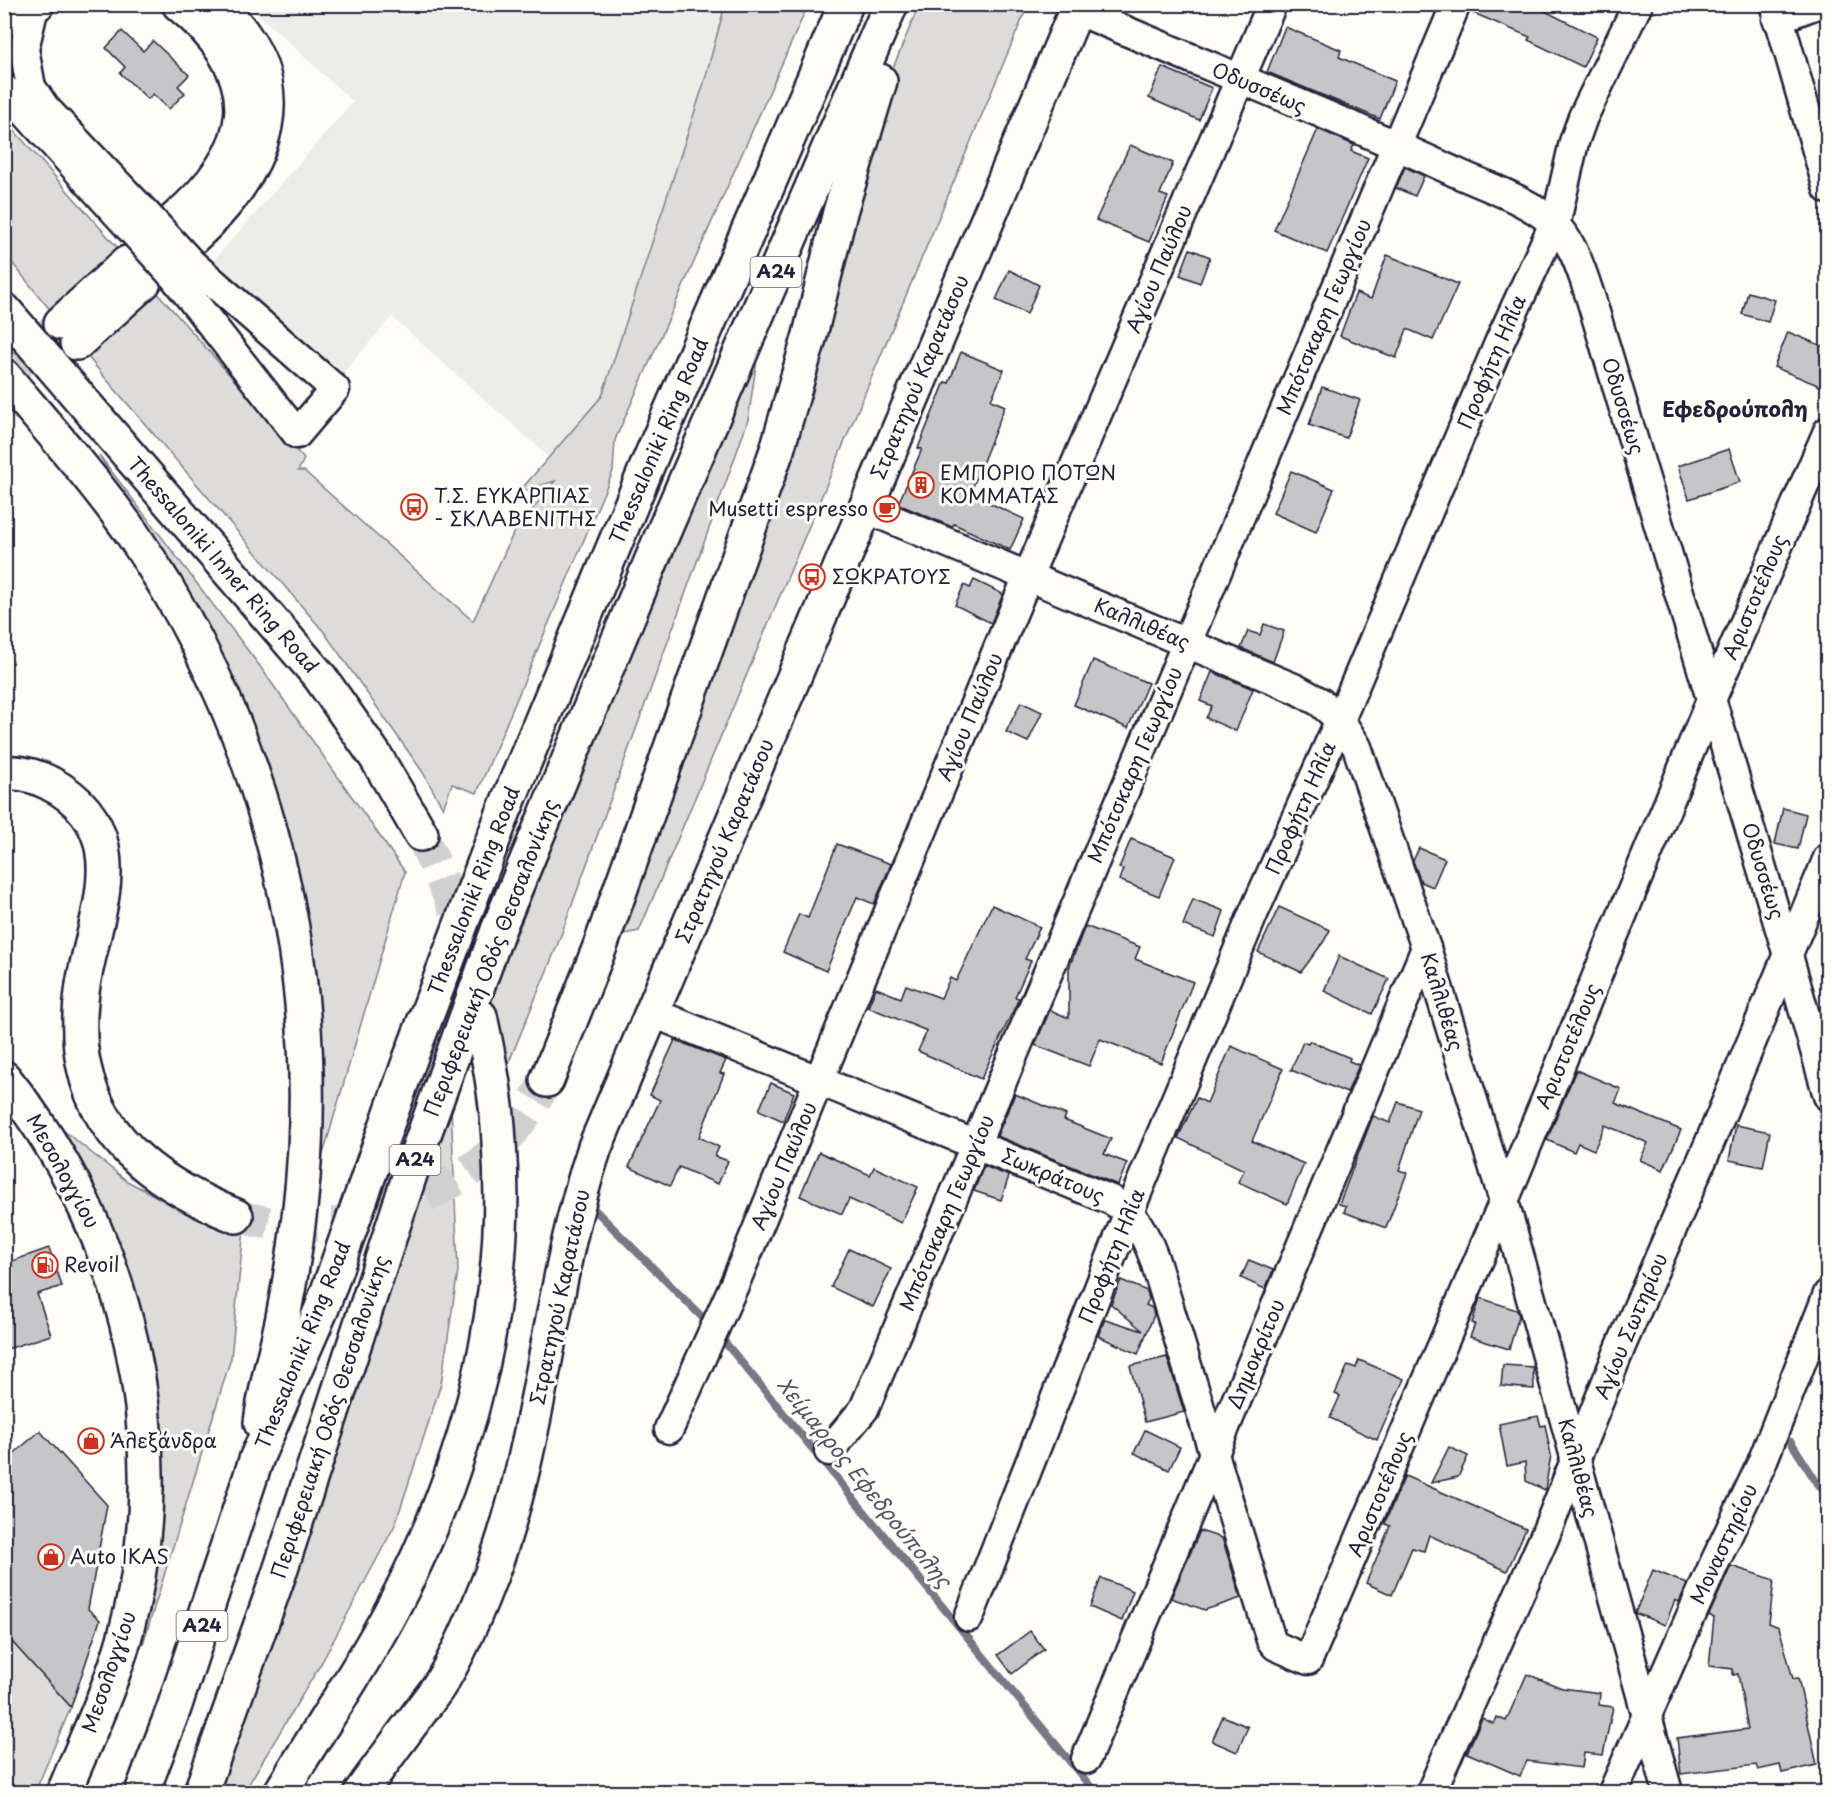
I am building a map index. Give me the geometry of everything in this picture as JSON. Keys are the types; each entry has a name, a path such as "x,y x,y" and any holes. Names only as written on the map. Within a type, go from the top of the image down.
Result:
{"main road":[{"path":"160,249 224,169 237,137 242,113 239,88 228,56 209,30 179,4"},
{"path":"69,333 160,249 228,203 249,174 267,121 266,92 259,66 240,31 216,4"},
{"name":"Thessaloniki Ring Road","path":"142,1792 189,1665 258,1457 322,1308 418,1037 544,714 766,185 846,4"},
{"name":"Περιφερειακή Οδός Θεσσαλονίκης","path":"201,1792 279,1574 414,1162 498,930 660,540 891,4"},
{"path":"546,1080 601,944 777,450 810,335 840,212 906,4"},
{"path":"4,19 36,6"},
{"name":"Στρατηγού Καρατάσου","path":"432,1697 476,1610 498,1554 533,1425 581,1190 595,1147 651,1012 722,853 865,508 1078,7"},
{"name":"Thessaloniki Inner Ring Road","path":"4,310 320,677 376,757 421,834"},
{"path":"4,375 103,494 167,589 224,698 244,744 271,828 292,930 303,1021 305,1149 296,1239 282,1319 264,1396 258,1457"},
{"path":"4,400 103,494"},
{"path":"4,773 31,775 66,794 91,820 99,835 104,853 103,898 84,984 81,1039 84,1067 105,1119 122,1143 153,1173 196,1199 236,1216"},
{"path":"281,1792 401,1592 442,1503 474,1402 494,1297 500,1193 496,1110 480,1016"},
{"name":"Μεσολογγίου","path":"4,1078 49,1139 86,1207 101,1242 129,1328 138,1373 146,1441 144,1530 125,1635 99,1710 64,1792"},
{"path":"361,1792 432,1697"},
{"path":"385,1792 421,1730 432,1697"}],"street":[{"name":"Αγίου Παύλου","path":"669,1429 735,1283 1028,576 1272,4"},
{"name":"Μπότσκαρη Γεωργίου","path":"829,1450 864,1409 1456,4"},
{"name":"Προφήτη Ηλία","path":"969,1617 1129,1212 1254,912 1340,720 1500,341 1554,224 1577,130 1638,4"},
{"path":"1817,4 1776,12 1827,189"},
{"path":"4,89 160,249 335,389 297,434 160,249 45,108 31,87 24,49 36,6"},
{"name":"Οδυσσέως","path":"1078,7 1240,80 1396,145 1531,208 1554,224 1572,249 1591,299 1787,952 1827,1096"},
{"name":"Αριστοτέλους","path":"1308,1660 1504,1200 1711,700 1827,432"},
{"name":"Καλλιθέας","path":"865,508 1296,689 1320,702 1340,720 1357,747 1426,948 1504,1200 1645,1719 1668,1792"},
{"name":"Αγίου Σωτηρίου","path":"1431,1792 1544,1538 1827,858"},
{"name":"Δημοκρίτου","path":"1086,1759 1426,948"},
{"name":"Σωκράτους","path":"651,1012 976,1143 1111,1200 1129,1212 1140,1226 1154,1258 1271,1640 1276,1646 1308,1660"},
{"name":"Μοναστηρίου","path":"1613,1792 1761,1465 1827,1294"}],"shaded area":[{"path":"248,5 750,5 615,440 570,476 392,317 340,376 213,261 353,102"},
{"path":"725,5 808,5 615,440 613,471 477,793 452,784 443,808 422,771 324,632 101,373 5,254 4,119 304,459 298,471 304,471 473,621 513,534 555,481 518,493 602,396 704,83"},
{"path":"919,5 1028,5 639,931 609,937 874,114"},
{"path":"761,332 748,420 557,946 506,1069 490,1000"},
{"path":"99,455 259,665 405,872 302,1227 307,1153 257,788 152,544"},
{"path":"451,1107 458,1270 441,1384 395,1525 322,1662 244,1792 213,1792"},
{"path":"48,1118 127,1181 212,1226 244,1229 231,1358 143,1644 153,1501 145,1353"},
{"path":"4,1633 71,1707 35,1792 5,1792"}],"building":[{"path":"1472,4 1531,4 1597,37 1583,67 1528,40 1530,37 1471,12"},
{"path":"1285,27 1341,50 1339,57 1395,81 1380,119 1267,72"},
{"path":"122,31 143,51 153,41 189,75 178,86 185,93 169,109 153,94 148,99 120,73 125,67 106,48"},
{"path":"1162,67 1212,88 1199,120 1149,98"},
{"path":"1318,129 1354,145 1351,151 1368,158 1327,253 1274,230"},
{"path":"1130,145 1173,163 1160,194 1168,197 1149,242 1096,220"},
{"path":"1405,167 1424,176 1415,196 1396,188"},
{"path":"1190,249 1210,257 1200,283 1180,275"},
{"path":"1387,255 1458,284 1433,340 1407,329 1396,358 1340,336 1356,293 1371,299"},
{"path":"1009,270 1039,285 1027,314 996,300"},
{"path":"1748,292 1775,300 1768,322 1742,314"},
{"path":"1788,332 1827,348 1827,389 1774,367"},
{"path":"961,352 1004,370 991,400 1005,406 970,494 1024,519 1010,550 954,524 952,527 898,504 922,449 918,448 945,382 949,383"},
{"path":"1322,387 1360,400 1346,438 1309,425"},
{"path":"1729,449 1740,482 1689,499 1678,466"},
{"path":"1291,471 1334,489 1316,532 1273,513"},
{"path":"974,580 1003,594 991,623 955,605 964,585 970,588"},
{"path":"1264,624 1284,631 1273,662 1241,648 1248,631 1260,635"},
{"path":"1093,660 1148,683 1128,728 1074,705"},
{"path":"1212,672 1253,689 1236,731 1206,718 1212,706 1200,701"},
{"path":"1021,702 1042,712 1028,742 1006,732"},
{"path":"1783,808 1806,814 1798,849 1775,844"},
{"path":"1131,839 1175,857 1159,896 1119,880 1123,869 1119,868"},
{"path":"837,844 891,864 874,904 857,897 826,971 783,952 799,914 808,918"},
{"path":"1419,848 1445,859 1433,887 1421,882 1413,861"},
{"path":"1193,899 1224,911 1215,937 1183,925"},
{"path":"992,905 1040,927 1025,959 1031,961 1015,997 1019,998 981,1079 918,1051 927,1031 868,1007 876,988 901,998 906,985 941,998 950,978 956,981"},
{"path":"1279,907 1330,930 1301,972 1258,952"},
{"path":"1085,926 1140,947 1135,959 1193,982 1161,1063 1100,1039 1089,1066 1035,1045 1050,1010 1069,1018 1069,968"},
{"path":"1339,956 1389,979 1372,1014 1324,991"},
{"path":"675,1040 726,1060 720,1073 724,1074 699,1137 719,1147 715,1156 728,1161 718,1184 679,1167 670,1186 629,1167 660,1100 650,1095"},
{"path":"1310,1041 1350,1058 1349,1061 1359,1065 1347,1093 1291,1070 1303,1042 1308,1044"},
{"path":"1231,1046 1283,1069 1252,1141 1304,1164 1287,1204 1238,1182 1244,1170 1178,1138 1197,1098 1207,1103"},
{"path":"1576,1070 1621,1089 1615,1103 1681,1130 1663,1170 1640,1160 1648,1143 1605,1125 1594,1150 1578,1143 1574,1152 1547,1140"},
{"path":"771,1083 794,1093 783,1121 759,1110"},
{"path":"1015,1094 1066,1115 1064,1120 1111,1139 1104,1154 1127,1163 1118,1185 997,1136"},
{"path":"1398,1102 1419,1109 1399,1170 1407,1173 1386,1228 1344,1212 1346,1206 1339,1204 1373,1116 1390,1123"},
{"path":"1736,1125 1770,1132 1763,1167 1729,1160"},
{"path":"819,1152 870,1175 874,1167 918,1187 901,1223 849,1199 842,1214 800,1196"},
{"path":"984,1166 1009,1176 1001,1200 974,1191"},
{"path":"49,1248 62,1286 37,1294 51,1335 4,1350 4,1264"},
{"path":"849,1249 891,1269 873,1307 831,1287"},
{"path":"1249,1260 1273,1270 1265,1289 1241,1278"},
{"path":"1121,1280 1147,1291 1149,1299 1146,1305 1152,1308 1154,1315 1138,1354 1098,1336 1105,1319 1143,1331 1111,1304"},
{"path":"1480,1298 1517,1310 1519,1316 1509,1349 1470,1337"},
{"path":"1167,1357 1184,1412 1145,1422 1130,1366"},
{"path":"1359,1360 1404,1379 1377,1440 1330,1418 1340,1396 1335,1394 1348,1365 1356,1368"},
{"path":"1503,1365 1533,1367 1534,1389 1501,1386"},
{"path":"1538,1416 1541,1426 1545,1425 1551,1455 1545,1490 1526,1481 1525,1462 1507,1466 1499,1424"},
{"path":"1145,1430 1180,1447 1169,1470 1134,1453"},
{"name":"Auto IKAS","path":"40,1431 107,1505 88,1609 100,1620 71,1707 4,1633 4,1462"},
{"path":"1449,1447 1468,1456 1458,1477 1431,1483"},
{"path":"1405,1476 1526,1529 1507,1571 1429,1535 1424,1551 1412,1548 1392,1595 1366,1583 1390,1526 1385,1524 1386,1520"},
{"path":"1200,1531 1222,1538 1241,1598 1205,1610 1171,1598"},
{"path":"1731,1566 1774,1580 1769,1623 1779,1627 1793,1679 1798,1678 1817,1765 1782,1773 1780,1765 1758,1770 1756,1765 1681,1774 1677,1738 1748,1729 1738,1674 1733,1675 1733,1669 1709,1666 1714,1618 1709,1615"},
{"path":"1653,1570 1687,1584 1679,1602 1675,1600 1665,1625 1635,1613"},
{"path":"1101,1578 1133,1591 1122,1621 1090,1607"},
{"path":"1030,1631 1044,1649 1012,1674 998,1655"},
{"path":"1527,1674 1562,1688 1600,1693 1599,1705 1613,1707 1603,1755 1584,1753 1582,1768 1527,1761 1520,1776 1467,1753 1482,1718 1494,1724 1497,1717 1506,1721"},
{"path":"1223,1716 1248,1727 1237,1752 1212,1741"}],"waterway":[{"name":"Χείμαρρος Εφεδρούπολης","path":"593,1208 714,1329 1095,1792"},
{"name":"Χείμαρρος Εφεδρούπολης","path":"1791,1442 1819,1486 1828,1494"}],"tunnel":[{"path":"4,377 61,323"},
{"path":"4,408 77,343"},
{"path":"421,834 456,911 478,1005"},
{"path":"236,1216 295,1226 321,1225 378,1214 434,1192 482,1161 502,1143 515,1129 547,1080"}],"place":[{"name":"ΕΜΠΟΡΙΟ ΠΟΤΩΝ ΚΟΜΜΑΤΑΣ","path":"921,485"},
{"name":"Τ.Σ. ΕΥΚΑΡΠΙΑΣ - ΣΚΛΑΒΕΝΙΤΗΣ","path":"414,507"},
{"name":"Musetti espresso","path":"887,509"},
{"name":"ΣΩΚΡΑΤΟΥΣ","path":"812,577"},
{"name":"Revoil","path":"45,1265"},
{"name":"Άλεξάνδρα","path":"91,1441"},
{"name":"Auto IKAS","path":"51,1557"}],"district":[{"name":"Εφεδρούπολη","path":"1735,410"}]}
